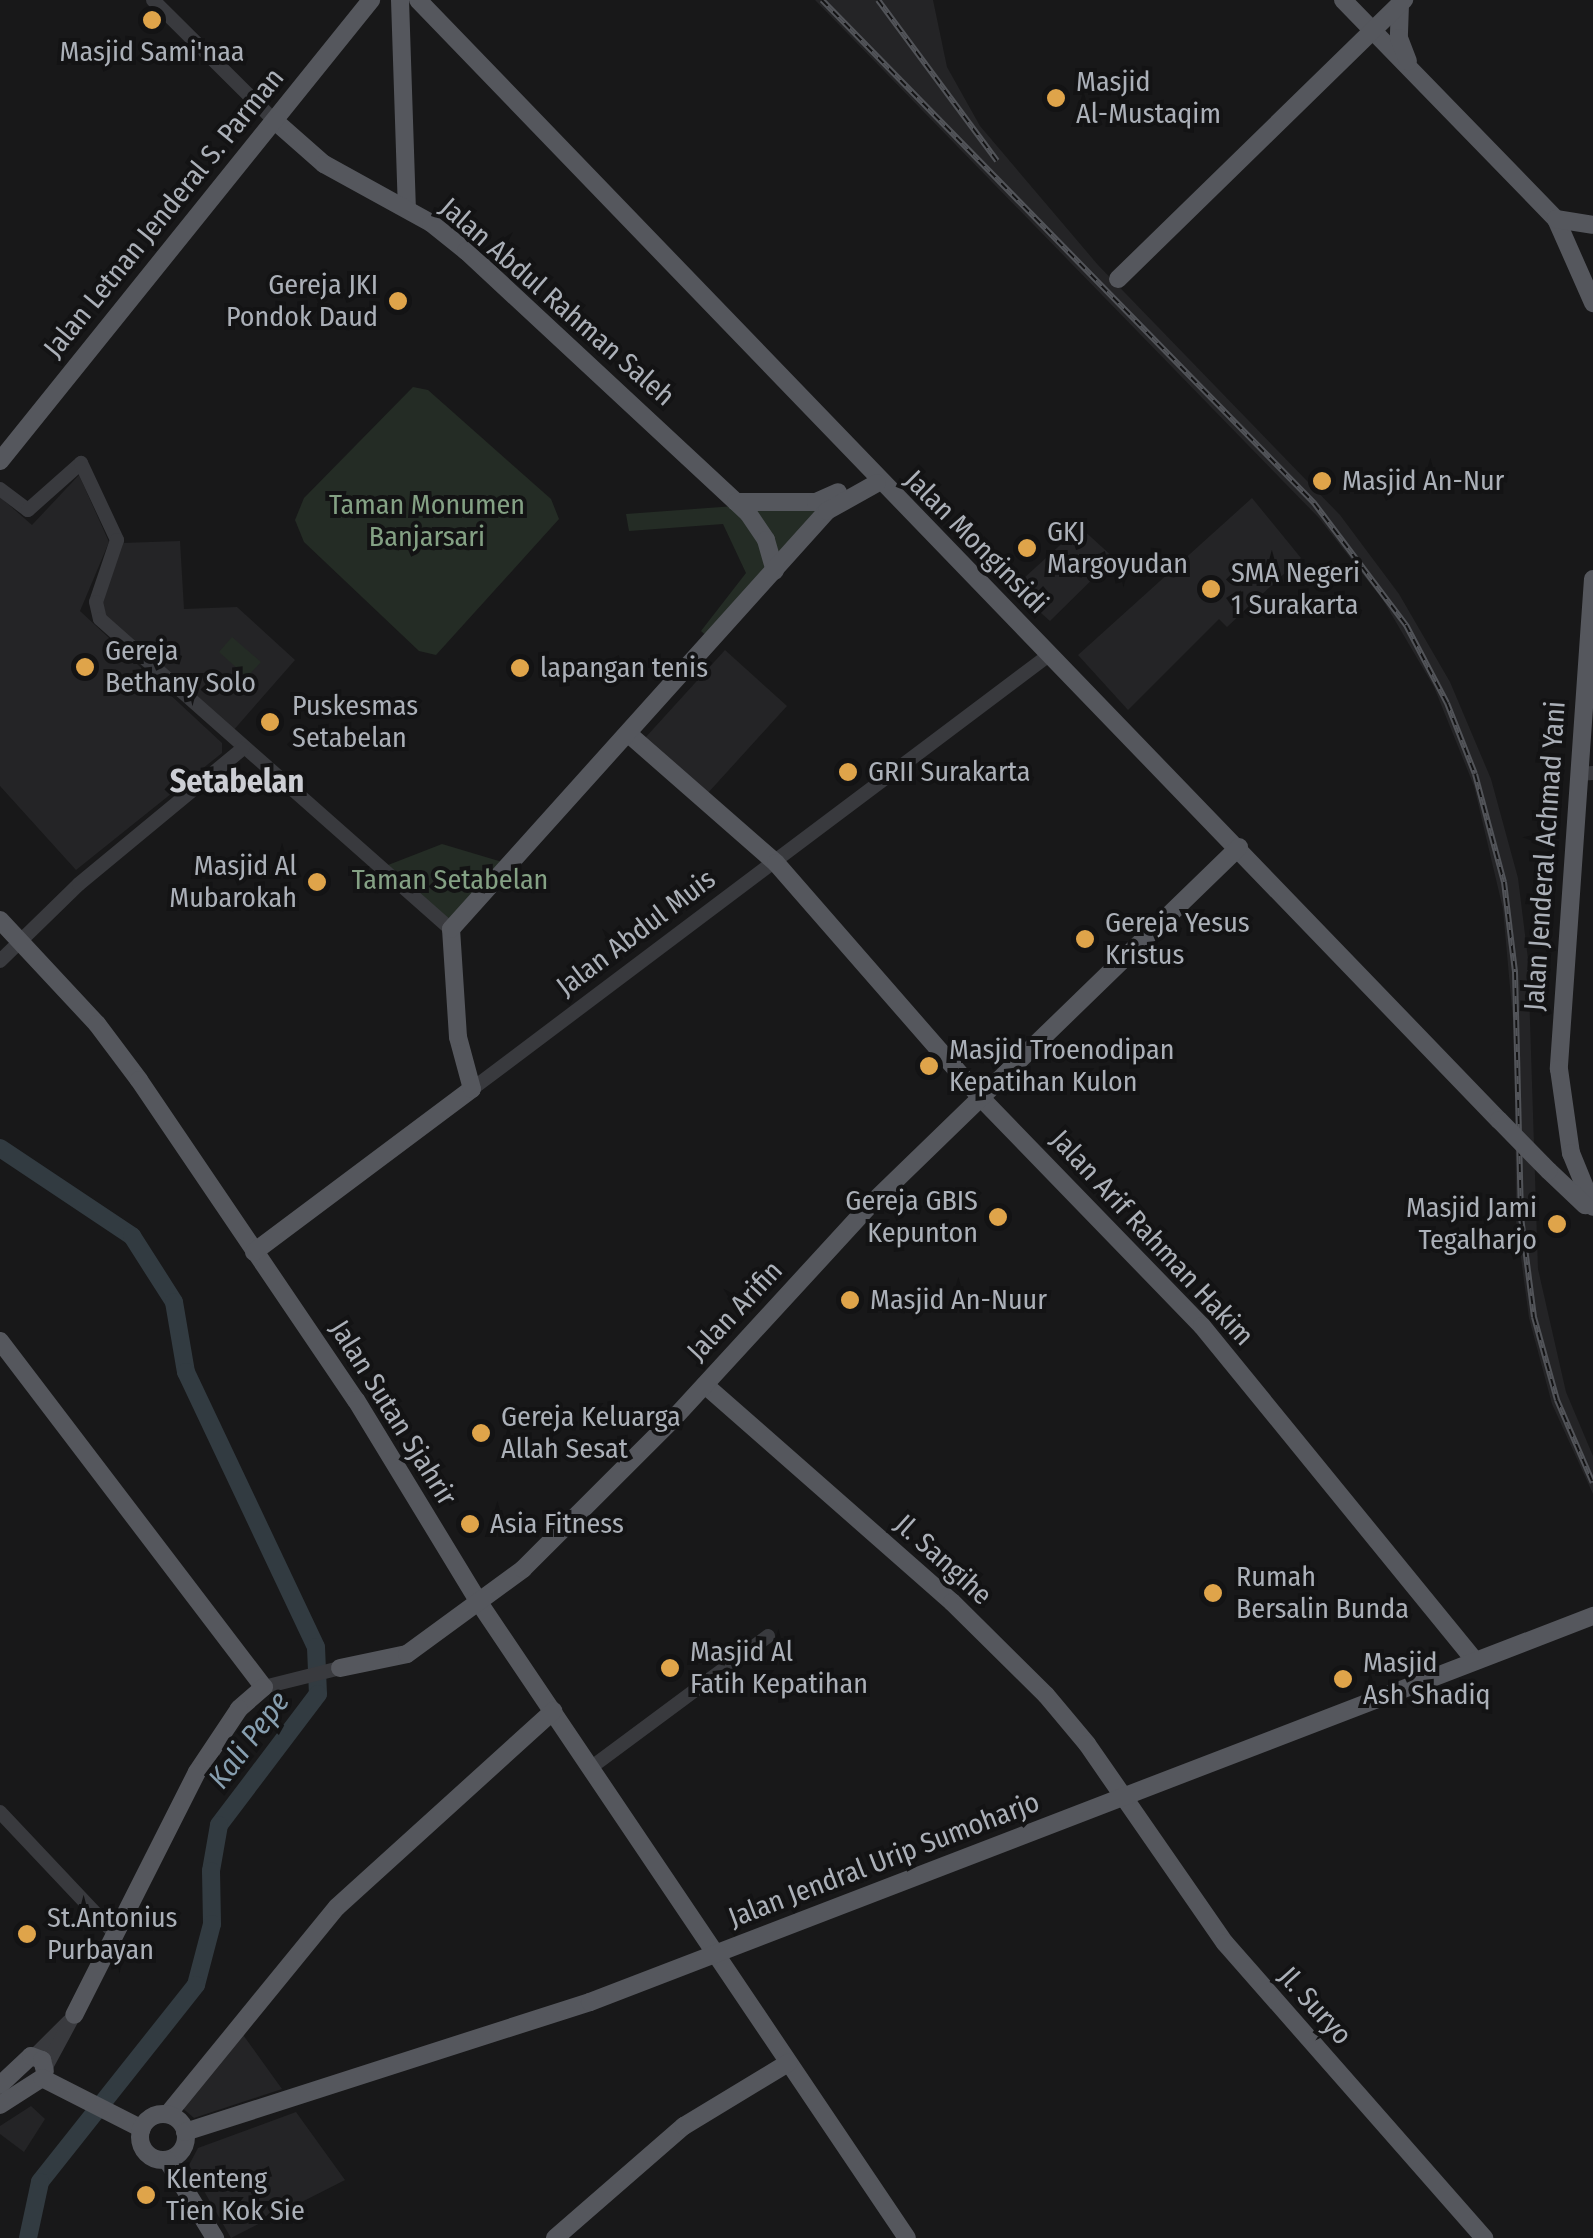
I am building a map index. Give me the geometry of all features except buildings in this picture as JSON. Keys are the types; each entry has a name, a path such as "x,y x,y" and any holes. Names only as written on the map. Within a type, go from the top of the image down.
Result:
{"main road":[{"name":"Jalan Letnan Jenderal S. Parman","path":"0,461 371,0"},
{"path":"397,0 408,209"},
{"name":"Jalan Monginsidi","path":"418,0 873,478 1239,847 1498,1120 1593,1210"},
{"path":"1343,0 1556,219 1593,303"},
{"path":"1118,279 1402,2"},
{"path":"1402,2 1399,38 1415,73"},
{"name":"Jalan Abdul Rahman Saleh","path":"275,121 342,176 408,209 466,251 736,502 758,526 774,571"},
{"path":"1556,219 1593,225"},
{"path":"472,1089 458,1040 451,930 631,736 774,571 824,506 873,478"},
{"path":"736,502 824,506"},
{"name":"Jalan Jenderal Achmad Yani","path":"1593,579 1588,776 1559,1050 1575,1169 1593,1210"},
{"name":"Jalan Arif Rahman Hakim","path":"631,736 776,863 982,1099 1202,1326 1475,1662"},
{"name":"Jalan Arifin","path":"340,1668 407,1654 480,1604 705,1385 868,1206 1239,847"},
{"name":"Jalan Sutan Sjahrir","path":"0,920 110,1039 356,1400 480,1604 593,1766 714,1955 907,2238"},
{"name":"Jalan Abdul Muis","path":"254,1252 472,1089"},
{"name":"Jalan Jenderal Achmad Yani","path":"1570,1137 1593,1184"},
{"path":"0,1341 264,1687 238,1709 207,1757 74,2014"},
{"name":"Jl. Sangihe","path":"705,1385 1027,1676 1087,1744 1120,1798"},
{"name":"Jalan Jendral Urip Sumoharjo","path":"185,2132 577,2006 1593,1616"},
{"path":"144,2126 168,2114 243,2019 376,1867 554,1711"},
{"name":"Jl. Suryo","path":"1120,1798 1225,1943 1484,2238"},
{"path":"555,2238 684,2126 788,2064"},
{"path":"0,2085 36,2070"},
{"path":"36,2070 144,2126"},
{"path":"0,2105 36,2070"},
{"path":"166,2160 180,2153 185,2132 168,2114"},
{"path":"144,2126 143,2148 166,2160 215,2238"}],"street":[{"name":"Jalan Abdul Rahman Saleh","path":"153,0 275,121"},
{"path":"0,489 28,510 82,464 117,540 97,614 242,748 451,930"},
{"name":"Jalan Abdul Muis","path":"472,1089 1050,655"},
{"path":"0,961 18,939 242,748"},
{"path":"593,1766 768,1636"},
{"name":"Jalan Arifin","path":"264,1687 340,1668"},
{"path":"0,1812 114,1933"},
{"path":"36,2070 74,2014"}],"shaded area":[{"path":"815,0 933,0 947,67 980,126 1098,265 1340,515 1399,594 1450,682 1491,779 1518,878 1528,959 1538,1269 1566,1392 1593,1456 1593,1494 1552,1404 1529,1318 1516,1220 1515,1043 1503,909 1474,786 1434,687 1383,600 1319,518"},
{"path":"79,475 109,542 80,611 222,743 222,753 76,870 0,786 0,497 32,525"},
{"name":"SMA Negeri 1 Surakarta","path":"1252,498 1301,558 1227,627 1219,619 1128,710 1078,655"},
{"path":"1080,527 1114,558 1050,621 1013,588"},
{"path":"180,541 184,609 237,607 295,660 232,732 102,613 98,602 122,543"},
{"path":"725,650 787,706 707,794 645,738"},
{"path":"241,2032 282,2089 194,2118 180,2106"},
{"path":"31,2106 45,2119 24,2152 0,2134 0,2126"},
{"path":"296,2112 345,2180 231,2238 189,2165 198,2148"}],"green space":[{"name":"Taman Monumen Banjarsari","path":"413,387 428,390 551,499 559,519 436,655 419,651 304,542 295,520 304,498"},
{"path":"825,504 776,566 748,511"},
{"path":"735,506 750,522 771,571 712,641 701,631 746,573 723,524 629,531 626,514"},
{"path":"232,637 261,662 247,677 219,652"},
{"name":"Taman Setabelan","path":"442,844 509,864 451,924 383,867"}],"waterway":[{"name":"Kali Pepe","path":"0,1148 132,1236 174,1302 186,1372 316,1647 318,1694 219,1825 211,1871 212,1924 196,1985 40,2182 28,2238"}],"railway":[{"path":"822,0 1314,503 1406,625 1447,703 1475,774 1504,882 1515,972 1521,1217 1534,1317 1557,1400 1593,1483"},
{"path":"878,0 997,161"}],"place":[{"name":"Masjid Sami'naa","path":"152,20"},
{"name":"Masjid Al-Mustaqim","path":"1056,98"},
{"name":"Gereja JKI Pondok Daud","path":"398,301"},
{"name":"Masjid An-Nur","path":"1322,481"},
{"name":"GKJ Margoyudan","path":"1027,548"},
{"name":"SMA Negeri 1 Surakarta","path":"1211,589"},
{"name":"Gereja Bethany Solo","path":"85,667"},
{"name":"lapangan tenis","path":"520,668"},
{"name":"Puskesmas Setabelan","path":"270,722"},
{"name":"GRII Surakarta","path":"848,772"},
{"name":"Masjid Al Mubarokah","path":"317,882"},
{"name":"Gereja Yesus Kristus","path":"1085,939"},
{"name":"Masjid Troenodipan Kepatihan Kulon","path":"929,1066"},
{"name":"Gereja GBIS Kepunton","path":"998,1217"},
{"name":"Masjid Jami Tegalharjo","path":"1557,1224"},
{"name":"Masjid An-Nuur","path":"850,1300"},
{"name":"Gereja Keluarga Allah Sesat","path":"481,1433"},
{"name":"Asia Fitness","path":"470,1524"},
{"name":"Rumah Bersalin Bunda","path":"1213,1593"},
{"name":"Masjid Al Fatih Kepatihan","path":"670,1668"},
{"name":"Masjid Ash Shadiq","path":"1343,1679"},
{"name":"St.Antonius Purbayan","path":"27,1934"},
{"name":"Klenteng Tien Kok Sie","path":"146,2195"}],"district":[{"name":"Setabelan","path":"237,781"}]}
